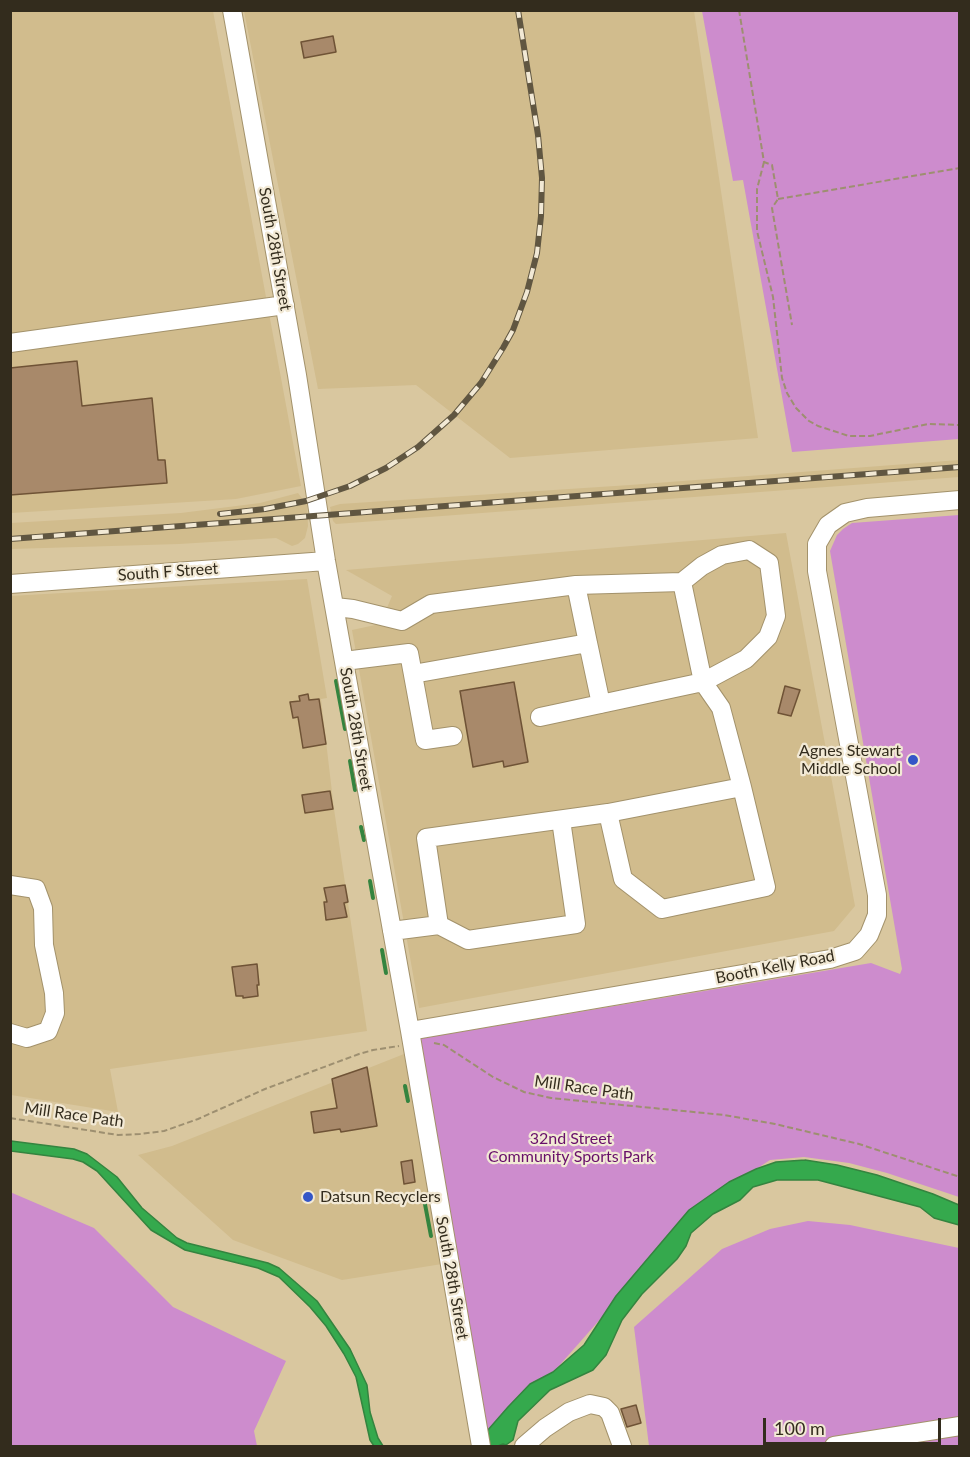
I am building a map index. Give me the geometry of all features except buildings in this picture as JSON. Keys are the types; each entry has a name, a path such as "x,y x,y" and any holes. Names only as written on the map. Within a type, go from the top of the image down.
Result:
{"street":[{"name":"South 28th Street","path":"232,10 285,305 326,561 481,1446"},
{"path":"10,343 285,305"},
{"name":"Booth Kelly Road","path":"411,1038 830,959 855,951 869,935 877,915 877,895 817,571 817,544 828,525 845,513 867,508 960,500"},
{"path":"335,607 402,621 431,604 576,585 682,582 702,566 722,555 749,550 769,563 776,616 768,637 746,659 703,682 540,717"},
{"name":"South F Street","path":"10,584 326,561"},
{"path":"608,813 623,879 662,909 766,887 721,708 703,682 682,582"},
{"path":"576,585 601,704"},
{"path":"402,621 425,740 453,736"},
{"path":"413,674 588,644"},
{"path":"344,661 409,653"},
{"path":"440,925 426,838 608,813 742,787"},
{"path":"392,931 440,925 468,940 576,924 561,820"},
{"path":"10,885 36,889 43,908 44,945 54,993 55,1013 48,1031 27,1038 10,1033"},
{"path":"524,1446 569,1412 590,1404 604,1407 610,1413 622,1446"},
{"path":"834,1446 960,1426"}],"path":[{"path":"739,10 764,162 757,189 757,231 773,297 782,378 787,393 796,408 809,421 849,436 870,436 928,424 960,425"},
{"path":"764,162 772,165 778,199 772,208 792,325"},
{"path":"778,199 960,168"},
{"name":"Mill Race Path","path":"10,1118 118,1135 164,1131 198,1119 265,1089 359,1054 411,1038 444,1045 493,1077 525,1092 551,1098 724,1115 775,1124 859,1144 960,1176"}],"shaded area":[{"path":"11,11 213,11 301,486 236,499 11,513"},
{"path":"244,11 694,11 758,438 510,458 416,385 318,389"},
{"path":"959,460 959,477 336,524 333,521 330,507 340,504"},
{"path":"298,493 307,505 308,526 305,538 292,546 276,538 179,544 11,549 11,523 181,513 260,503"},
{"path":"786,533 855,906 834,931 419,1008 352,630 380,624 392,596 346,570"},
{"path":"307,579 327,698 321,699 334,809 367,1031 110,1069 118,1112 11,1095 10,596"},
{"name":"Datsun Recyclers","path":"404,1054 442,1264 342,1280 233,1240 138,1155 172,1146"},
{"path":"11,1141 74,1149 87,1154 117,1177 142,1208 177,1238 187,1243 268,1263 279,1268 317,1301 350,1349 367,1385 370,1412 378,1438 383,1446 374,1446 370,1440 356,1377 344,1354 326,1326 310,1307 279,1277 258,1268 185,1250 151,1230 97,1171 83,1162 11,1151"},
{"path":"805,1160 877,1175 933,1194 959,1205 959,1225 934,1218 920,1207 818,1180 777,1180 753,1187 740,1200 713,1214 691,1233 677,1259 642,1294 622,1320 606,1355 593,1370 550,1390 518,1421 513,1440 506,1445 474,1446 530,1384 553,1372 584,1345 616,1296 689,1210 729,1182 756,1169 776,1162"}],"green space":[{"path":"702,11 959,11 959,439 792,452 743,180 733,181"},
{"name":"32nd Street Community Sports Park","path":"959,515 959,1197 849,1163 804,1157 770,1160 691,1212 489,1445 416,1032 436,1036 871,963 900,974 902,969 830,551 837,535 852,523"},
{"path":"10,1192 94,1228 173,1307 286,1361 254,1431 257,1446 11,1446"},
{"path":"808,1221 850,1225 959,1248 959,1446 649,1446 634,1327 722,1249 770,1229"}],"waterway":[{"path":"336,681 345,729"},
{"path":"350,761 355,790"},
{"path":"361,827 364,840"},
{"path":"370,881 373,898"},
{"path":"382,950 386,973"},
{"path":"405,1086 408,1101"},
{"path":"424,1199 431,1236"}],"railway":[{"path":"220,514 306,501 350,486 386,468 418,447 454,415 481,383 503,348 513,330 527,292 537,253 541,216 542,178 538,135 518,10"},
{"path":"10,539 960,467"}],"place":[{"name":"Agnes Stewart Middle School","path":"913,760"},
{"name":"Datsun Recyclers","path":"308,1197"}]}
